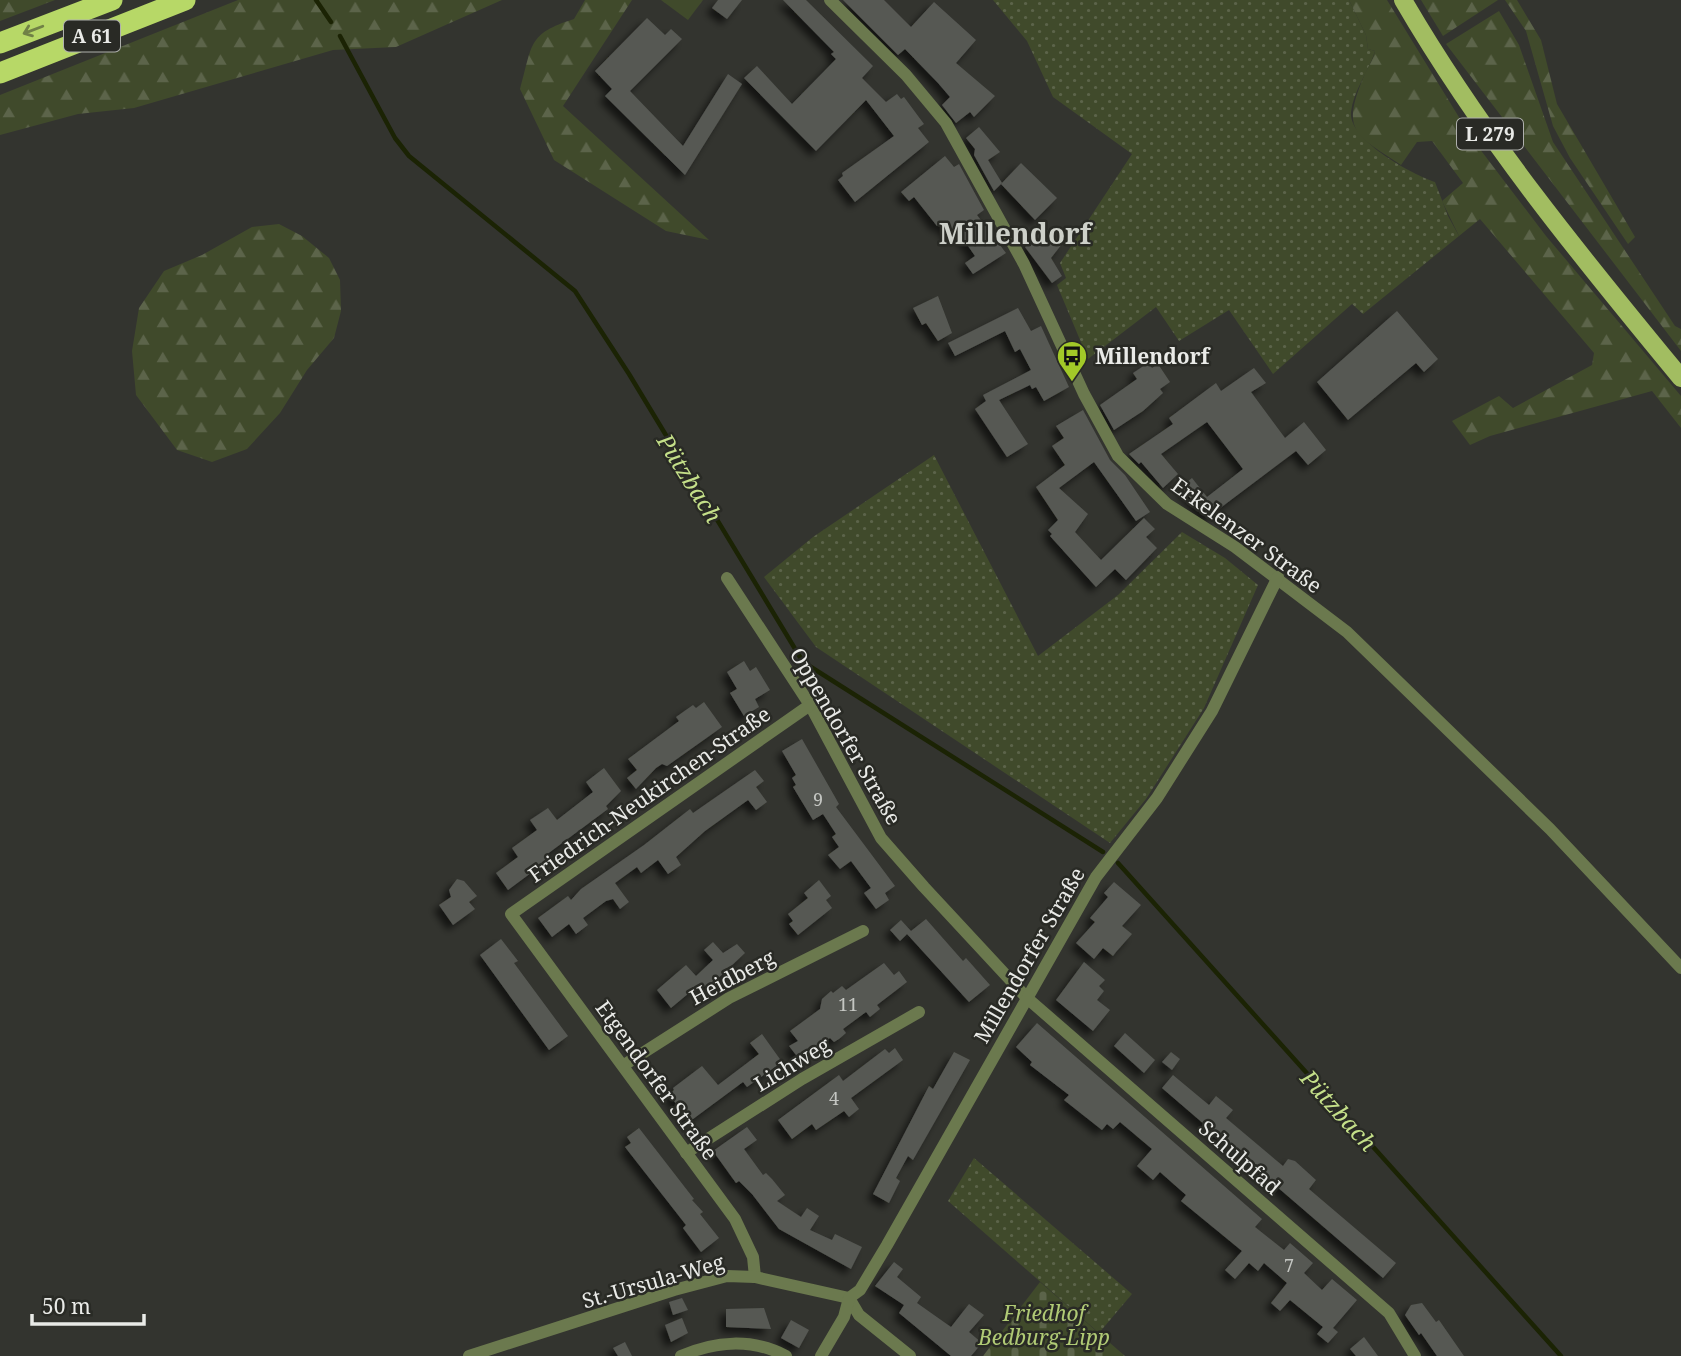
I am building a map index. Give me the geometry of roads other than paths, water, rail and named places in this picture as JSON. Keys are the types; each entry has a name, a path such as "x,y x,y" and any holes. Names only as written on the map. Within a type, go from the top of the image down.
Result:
{"highway":[{"name":"A 61","path":"0,43 112,0"},
{"name":"A 61","path":"0,73 185,0"}],"main road":[{"name":"L 279","path":"1403,0 1500,149 1585,262 1681,379"}],"street":[{"name":"Erkelenzer Straße","path":"830,0 906,75 946,123 1018,254 1084,394 1118,456 1167,504 1278,577 1347,632 1550,829 1681,968"},
{"name":"Millendorfer Straße","path":"821,1356 844,1317 849,1298 860,1290 887,1245 1104,865 1157,797 1212,711 1278,577"},
{"name":"Oppendorfer Straße","path":"727,578 810,705 881,838 1027,998"},
{"name":"Friedrich-Neukirchen-Straße","path":"511,914 810,705"},
{"name":"Etgendorfer Straße","path":"511,914 735,1219 753,1257 755,1278"},
{"name":"Heidberg","path":"624,1065 729,998 863,931"},
{"name":"Schulpfad","path":"1027,998 1389,1313 1415,1356"},
{"name":"Lichweg","path":"687,1153 802,1079 919,1012"},
{"name":"St.-Ursula-Weg","path":"470,1356 491,1353 674,1290 727,1276 755,1278 849,1298"},
{"path":"849,1298 859,1315 910,1356"},
{"path":"681,1356 720,1344 749,1342 786,1356"}],"waterway":[{"name":"Pützbach","path":"316,0 331,22"},
{"name":"Pützbach","path":"340,36 395,138 409,156 575,291 629,374 803,662 1103,852"},
{"name":"Pützbach","path":"1118,863 1561,1356"}],"place":[{"name":"Millendorf","path":"1072,383"}],"district":[{"name":"Millendorf","path":"1015,233"}],"park label":[{"name":"Friedhof Bedburg-Lipp","path":"1044,1325"}]}
